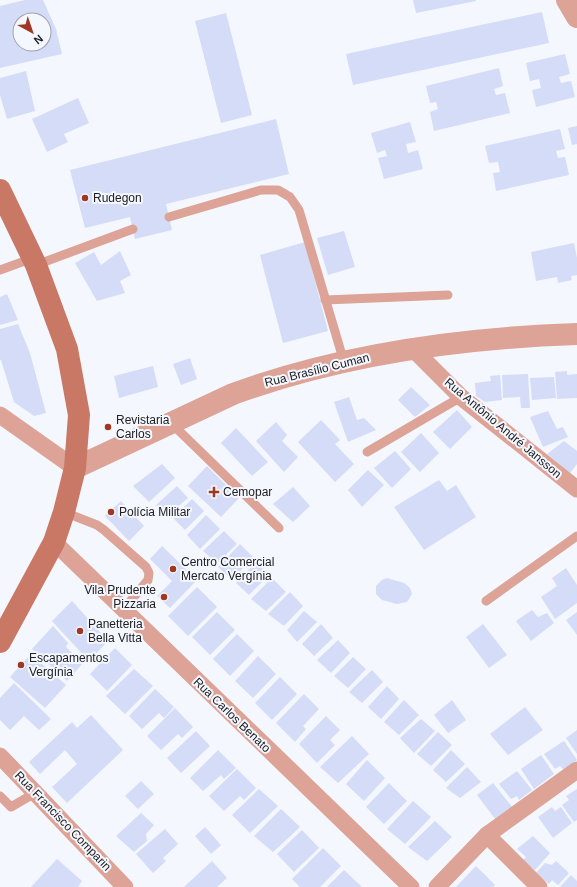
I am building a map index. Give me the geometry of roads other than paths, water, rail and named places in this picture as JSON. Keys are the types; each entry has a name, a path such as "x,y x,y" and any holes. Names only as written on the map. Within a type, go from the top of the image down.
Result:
{"main road":[{"path":"0,190 34,262 67,349 79,415 75,468 64,512 54,542 1,639"}],"street":[{"path":"567,0 577,17"},
{"name":"Rua Brasílio Cuman","path":"75,468 227,396 300,372 412,349 492,340 577,334"},
{"name":"Rua Antônio André Jansson","path":"412,349 461,397 577,489"},
{"path":"0,415 75,468"},
{"name":"Rua Carlos Benato","path":"54,542 411,887"},
{"name":"Rua Francisco Comparin","path":"0,756 125,887"},
{"path":"437,887 487,835 577,770"},
{"path":"487,835 539,887"}],"lane":[{"path":"169,217 261,190 278,190 290,197 299,210 344,362"},
{"path":"0,270 34,262 133,229"},
{"path":"325,300 448,295"},
{"path":"367,452 461,397"},
{"path":"170,422 279,528"},
{"path":"64,512 97,525 146,567 149,573 148,580 123,610"},
{"path":"486,601 577,536"},
{"path":"0,796 11,807 35,793"}],"place":[{"name":"Rudegon","path":"85,198"},
{"name":"Revistaria Carlos","path":"108,427"},
{"name":"Cemopar","path":"214,492"},
{"name":"Polícia Militar","path":"111,512"},
{"name":"Centro Comercial Mercato Vergínia","path":"173,569"},
{"name":"Vila Prudente Pizzaria","path":"164,597"},
{"name":"Panetteria Bella Vitta","path":"80,631"},
{"name":"Escapamentos Vergínia","path":"21,665"}]}
